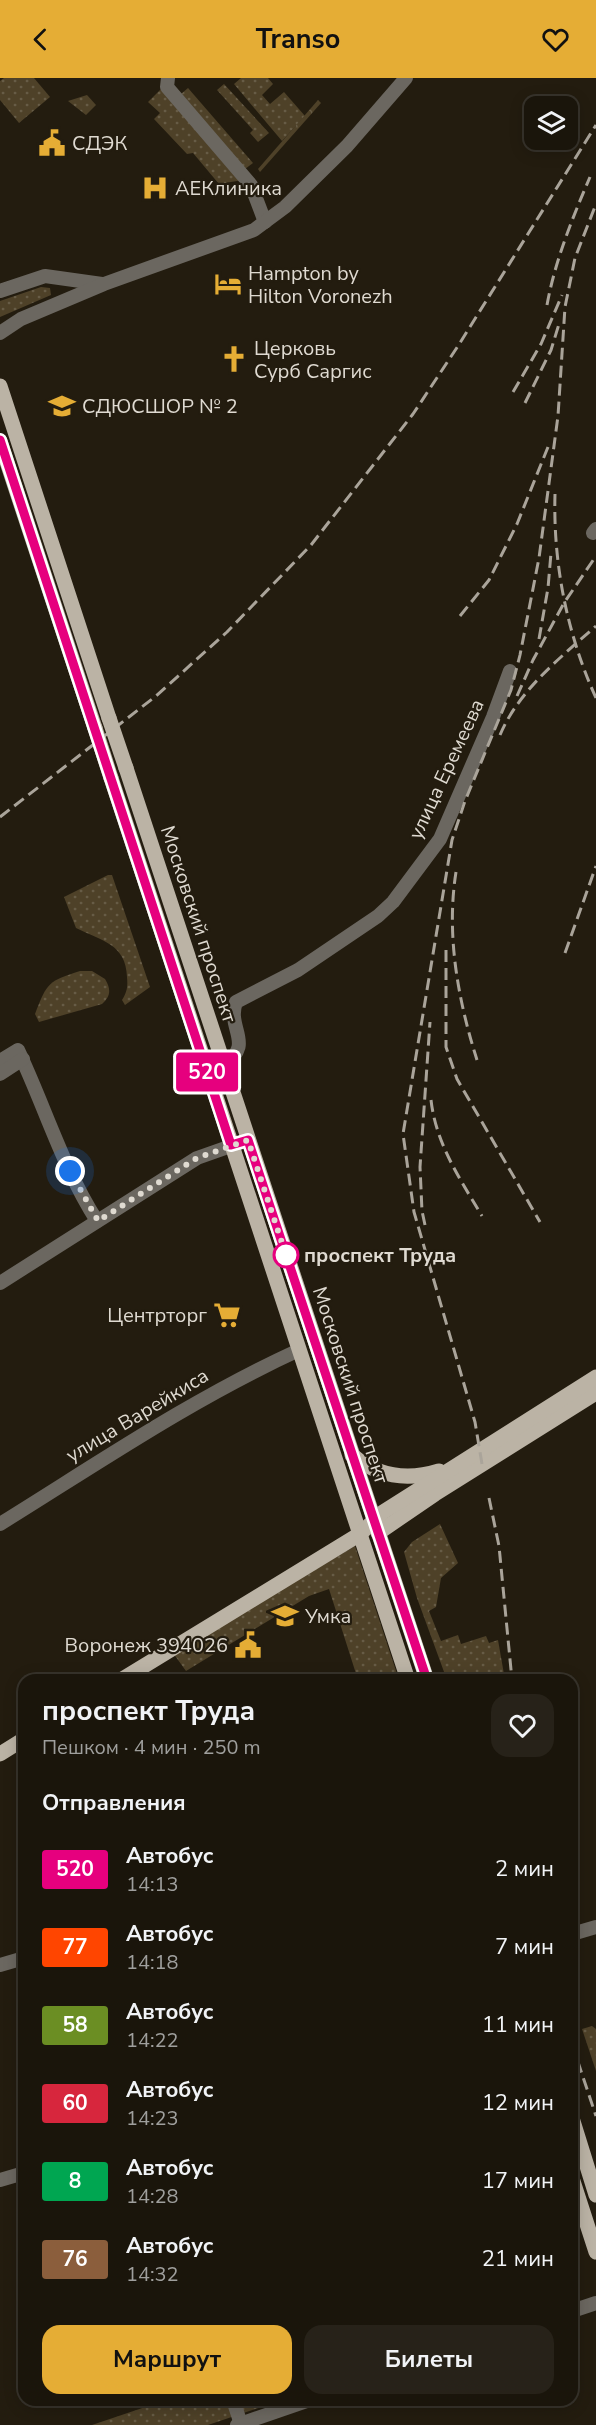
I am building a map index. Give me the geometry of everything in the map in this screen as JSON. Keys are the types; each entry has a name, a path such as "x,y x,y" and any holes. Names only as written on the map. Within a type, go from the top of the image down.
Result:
{"main road":[{"name":"Московский проспект","path":"0,386 425,1674"},
{"name":"Московский проспект","path":"0,441 406,1674"},
{"path":"376,1526 383,1512 596,1377"},
{"path":"131,1674 360,1534 435,1494 596,1393"},
{"path":"352,1455 362,1463 387,1475 424,1475 451,1467"},
{"path":"0,1754 18,1744"},
{"path":"578,2137 596,2195"},
{"path":"578,2196 596,2252"}],"street":[{"path":"168,78 167,87 251,185 265,222"},
{"path":"0,333 21,319 104,284 254,230 285,207 347,146 406,78"},
{"path":"0,291 45,276 104,284"},
{"path":"45,276 57,283 59,289 60,296 54,305"},
{"name":"улица Еремеева","path":"223,1065 238,1052 240,1041 232,1013 236,1002 298,970 378,916 393,902 420,867 440,839 494,717 510,671"},
{"path":"20,1054 54,1137 86,1203 98,1221"},
{"path":"0,1061 20,1054"},
{"path":"0,1074 20,1054"},
{"path":"0,1283 197,1158 248,1140"},
{"name":"улица Варейкиса","path":"0,1524 154,1426 221,1387 299,1350"},
{"path":"578,1932 596,1927"},
{"path":"0,1965 18,1960"},
{"path":"0,2180 18,2175"},
{"path":"578,2309 596,2303"},
{"path":"234,2406 239,2424 292,2406"}],"green space":[{"path":"4,78 34,78 50,97 19,123 0,100 0,81"},
{"path":"241,78 268,78 273,84 262,95 270,104 284,92 305,116 282,141 234,84"},
{"path":"224,84 269,133 258,142 250,133 253,130 217,90"},
{"path":"188,88 253,163 245,169 181,94"},
{"path":"161,89 243,180 219,184 193,153 187,154 154,119 160,113 148,102"},
{"path":"87,95 96,105 86,115 68,101"},
{"path":"318,100 321,103 260,172 258,169"},
{"path":"41,287 50,288 51,295 0,317 0,301"},
{"path":"112,875 150,987 125,1005 122,1000 127,989 127,981 126,966 122,957 111,945 76,928 64,897"},
{"path":"80,971 92,971 105,979 109,992 105,1001 102,1004 39,1022 35,1014 50,984"},
{"path":"440,1524 458,1563 441,1578 436,1607 429,1611 441,1641 458,1635 461,1644 486,1636 489,1643 498,1640 504,1674 445,1674 417,1598 404,1552 412,1542"},
{"path":"355,1546 397,1674 356,1674 329,1589 309,1596 186,1671 173,1653"},
{"path":"592,2026 596,2029 596,2071 582,2029"},
{"path":"148,2406 264,2406 208,2425 92,2425"}],"railway":[{"path":"0,817 156,696 227,632 311,545 413,414 596,125"},
{"path":"547,305 559,256 590,177"},
{"path":"482,1464 475,1422 414,1212 403,1134 452,840 465,801 511,690 520,655 539,558 558,416 565,307 575,258 596,204"},
{"path":"513,392 541,344 562,295"},
{"path":"525,403 551,350 559,324"},
{"path":"460,616 489,580 517,524 548,447"},
{"path":"555,494 556,546 564,598 577,649 596,698"},
{"path":"539,639 548,588 551,553"},
{"path":"517,696 533,660 564,603 596,556"},
{"path":"500,735 518,703 529,689 596,626"},
{"path":"565,953 596,866"},
{"path":"456,872 453,896 453,943 459,991 477,1060"},
{"path":"446,950 446,1047 457,1079 540,1222"},
{"path":"425,1225 420,1167 430,1022"},
{"path":"431,1100 444,1146 482,1216"},
{"path":"489,1498 499,1546 511,1674"},
{"path":"578,2062 596,2116"}],"bus line":[{"name":"520","path":"0,440 231,1145 248,1140 425,1674"}],"place":[{"name":"СДЭК","path":"52,143"},
{"name":"АЕКлиника","path":"155,188"},
{"name":"Hampton by Hilton Voronezh","path":"228,284"},
{"name":"Церковь Сурб Саргис","path":"234,359"},
{"name":"СДЮСШОР № 2","path":"62,406"},
{"name":"проспект Труда","path":"286,1255"},
{"name":"Центрторг","path":"227,1315"},
{"name":"Умка","path":"285,1616"},
{"name":"Воронеж 394026","path":"248,1645"}],"route":[{"path":"70,1171 98,1221 197,1158 248,1140 286,1255"}]}
